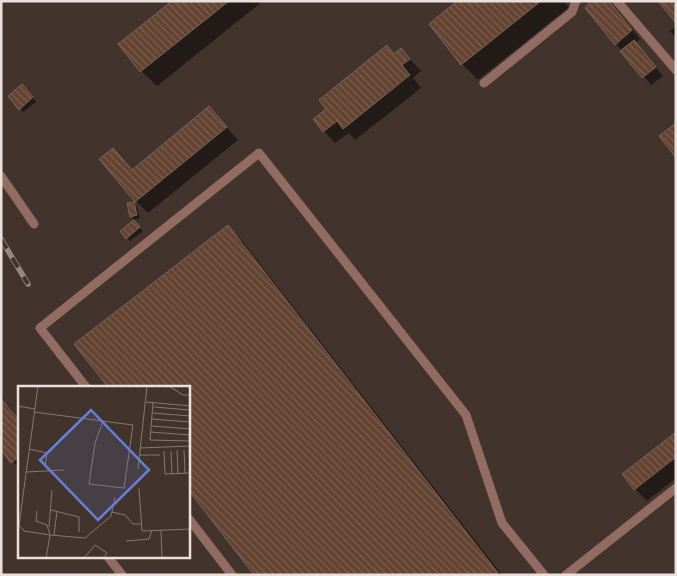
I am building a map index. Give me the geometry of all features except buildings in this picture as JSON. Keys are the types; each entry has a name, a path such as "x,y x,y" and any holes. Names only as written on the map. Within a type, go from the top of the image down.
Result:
{"lane":[{"path":"484,84 572,12 576,1"},
{"path":"617,1 676,70"},
{"path":"85,386 40,328 259,153 466,415 502,523 544,575"},
{"path":"1,176 34,224"},
{"path":"566,575 676,488"},
{"path":"190,520 232,575"},
{"path":"109,558 122,575"}],"railway":[{"path":"1,239 28,284"}]}
